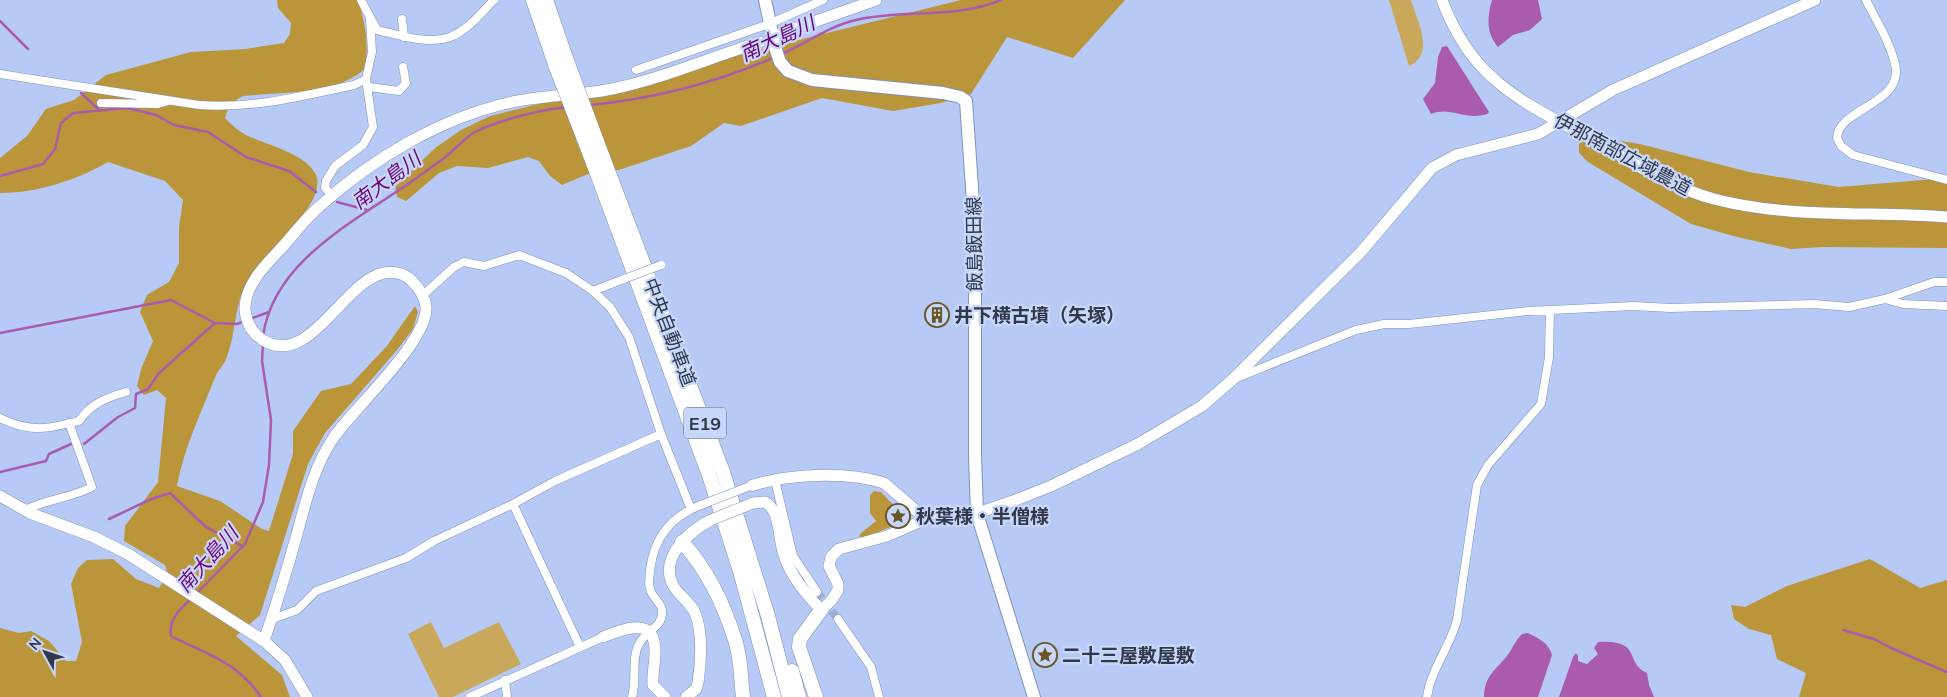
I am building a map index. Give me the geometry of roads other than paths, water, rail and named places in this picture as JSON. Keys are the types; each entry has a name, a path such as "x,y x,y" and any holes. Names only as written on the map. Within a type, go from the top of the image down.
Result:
{"highway":[{"name":"中央自動車道","path":"533,0 562,64 597,157 678,386 740,571 774,697"},
{"name":"中央自動車道","path":"546,0 562,64"},
{"name":"中央自動車道","path":"597,157 691,384 750,558 781,662 789,697"},
{"path":"682,542 705,572 737,644 743,697"},
{"path":"750,558 761,579 774,613 800,697"},
{"path":"740,571 755,641 764,697"},
{"path":"816,697 799,647 800,639 820,610"},
{"path":"820,610 807,640 807,648 825,697"},
{"path":"729,625 734,697"}],"main road":[{"name":"飯島飯田線","path":"765,0 775,47 780,62 788,71 812,80 943,93 960,97 966,101 974,231 977,514 1034,697"}],"street":[{"path":"361,0 376,30 407,40 449,38 470,23 494,0"},
{"path":"636,70 769,24 824,0"},
{"path":"782,33 876,0"},
{"name":"伊那南部広域農道","path":"1442,0 1458,36 1477,62 1493,79 1561,122 1679,187 1714,199 1776,210 1947,217"},
{"path":"686,697 696,689 698,683 699,626 695,612 677,590 670,576 671,560 682,542 694,530 711,520 752,503 765,502 772,510 782,548 790,568 803,590 820,610 835,596 838,590 838,584 829,566 834,553 846,547 887,536 926,519 954,519 977,514 1050,486 1138,444 1195,410 1232,380 1361,252 1432,168 1456,156 1522,140 1561,122 1613,90 1815,0"},
{"path":"1866,0 1892,54 1896,65 1895,75 1887,92 1842,124 1837,138 1841,146 1853,155 1947,180"},
{"path":"332,196 325,188 329,175 345,157 363,145 373,127 368,83 372,52 370,19"},
{"path":"402,19 407,40"},
{"path":"264,641 319,464 344,424 414,339 424,322 426,309 423,295 408,277 398,272 374,275 356,288 308,336 288,345 278,346 267,342 250,326 248,292 258,274 312,213 332,196 405,144 486,110 524,100 612,89 760,42"},
{"path":"0,74 228,107 269,104 368,83 399,91 406,83 403,67"},
{"path":"100,104 158,104 171,100"},
{"path":"423,295 459,264 466,263 484,266 519,255 566,274 593,292 610,308 629,338 661,434 691,509"},
{"path":"593,292 661,265"},
{"path":"1232,380 1356,330 1384,324 1409,324 1480,314 1634,306 1670,308 1814,304 1849,307 1885,299 1934,282 1947,282"},
{"path":"1885,299 1903,304 1947,306"},
{"path":"1427,697 1435,668 1454,633 1477,485 1488,465 1541,404 1549,357 1550,310"},
{"path":"0,418 15,426 29,429 55,428 79,421 94,404 126,392"},
{"path":"25,510 40,502 81,492 92,486 69,423"},
{"path":"272,619 297,610 316,591 406,558 434,541 513,504 555,481 661,434"},
{"path":"632,697 638,645 660,622 663,611 649,585 655,544 668,526 691,509 750,486 775,480 803,477 855,478 884,483 926,519"},
{"path":"775,480 793,556 817,592"},
{"path":"0,496 25,510 103,541 264,641 285,660 307,697"},
{"path":"513,504 580,647"},
{"path":"838,619 871,667 879,697"},
{"path":"470,697 630,626 638,627 649,633 655,648 653,685 665,697"},
{"path":"506,680 507,697"}],"waterway":[{"name":"南大島川","path":"782,54 827,30 856,20 892,15 966,10 1001,0"},
{"path":"0,21 28,49"},
{"name":"南大島川","path":"590,105 637,99 684,89 730,75 775,57"},
{"path":"81,93 98,109"},
{"name":"南大島川","path":"263,336 270,309 283,285 301,263 345,226 436,164 475,132 520,116 567,107"},
{"path":"0,176 43,164 55,149 61,123 73,113 127,108 156,115 174,125 208,132 246,157 289,171 316,192"},
{"path":"337,202 367,210"},
{"path":"0,333 171,300 215,323 237,324 245,321"},
{"path":"250,319 269,312"},
{"path":"84,444 118,417 135,408 136,394 148,389 159,373 215,323"},
{"name":"南大島川","path":"196,594 245,544 263,502 269,465 271,420 262,361 263,344"},
{"path":"0,472 46,461 49,454 71,444"},
{"path":"109,519 149,500 170,493 206,527 242,546"},
{"name":"南大島川","path":"192,598 173,619 171,636 231,667 242,675 261,697"},
{"path":"1843,630 1874,639 1947,672"}],"tunnel":[{"path":"817,592 838,619"}],"place":[{"name":"井下横古墳（矢塚）","path":"937,315"},
{"name":"秋葉様・半僧様","path":"898,516"},
{"name":"二十三屋敷屋敷","path":"1045,655"}]}
